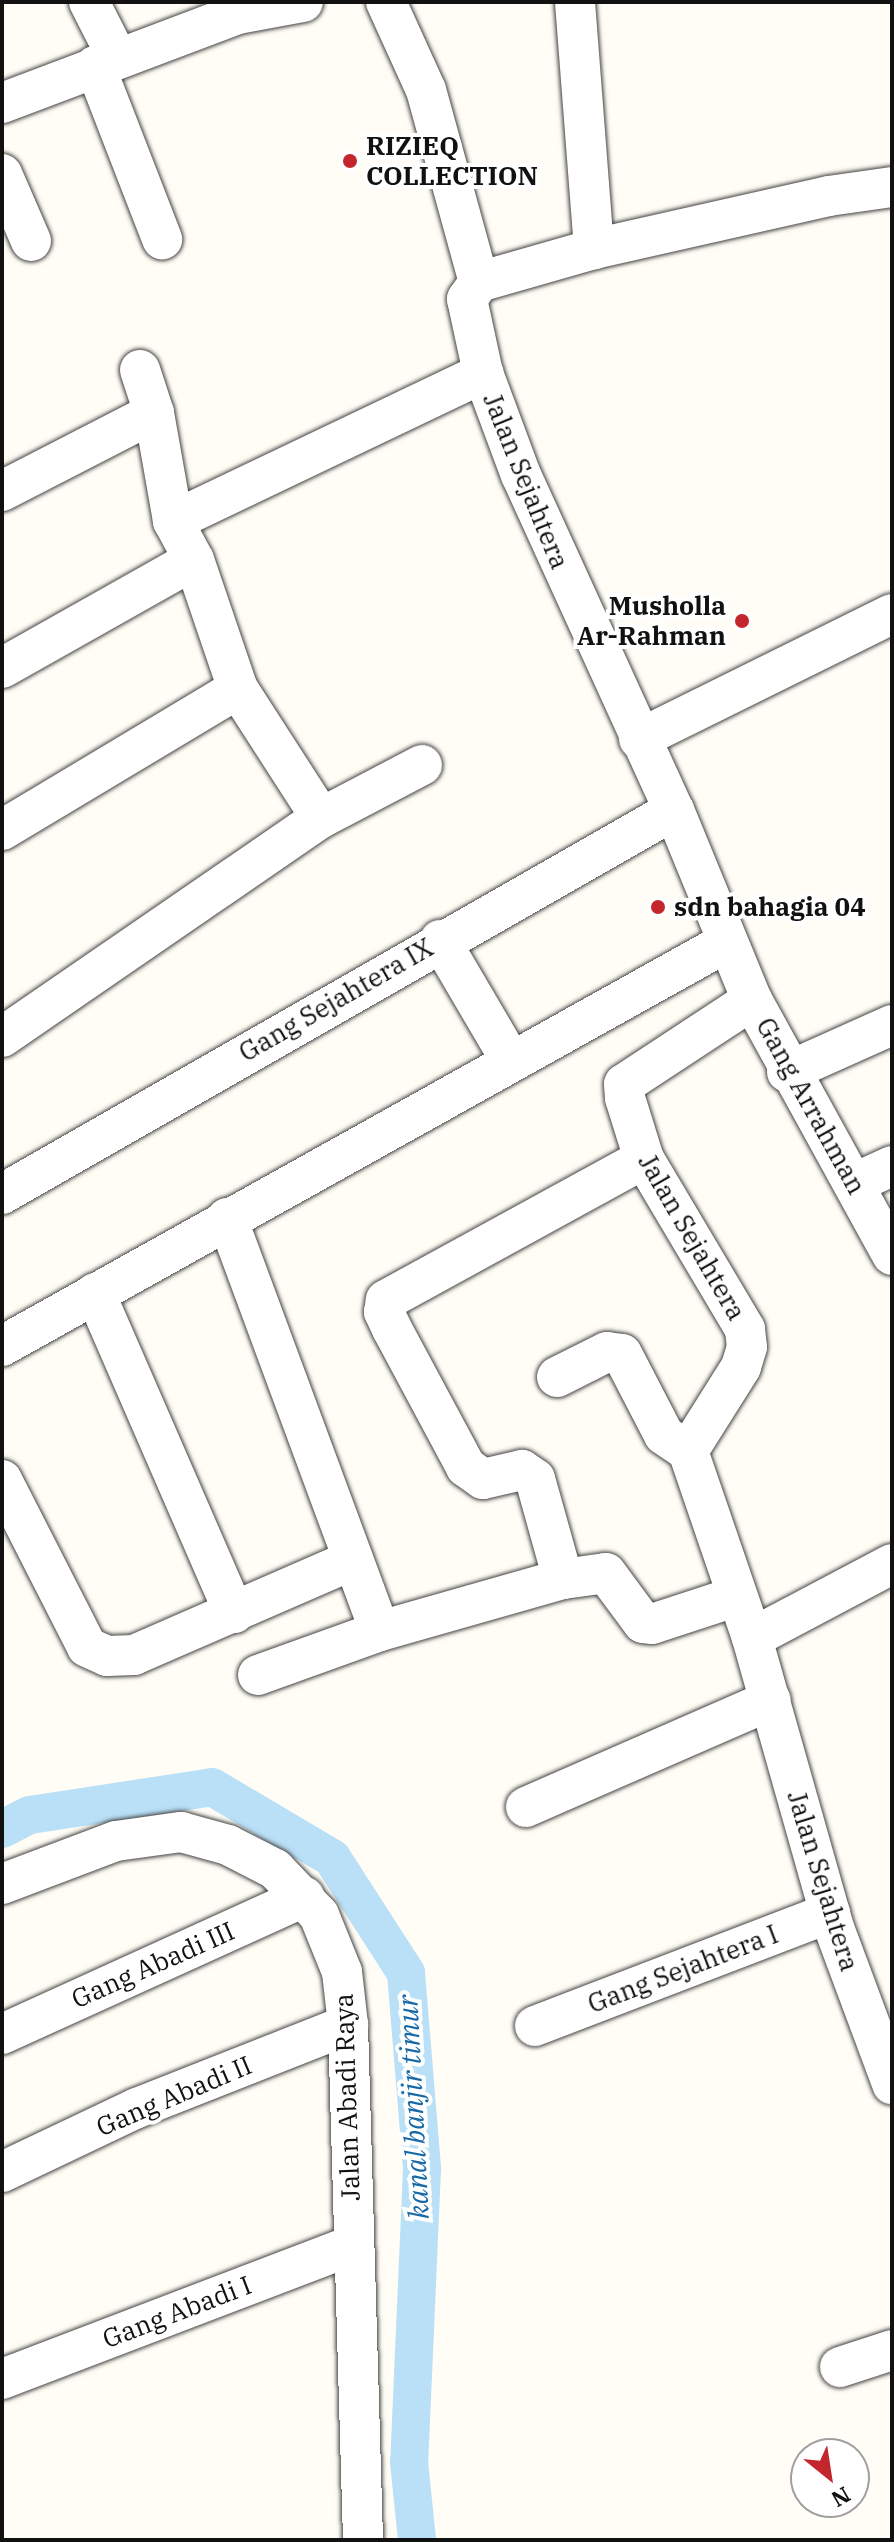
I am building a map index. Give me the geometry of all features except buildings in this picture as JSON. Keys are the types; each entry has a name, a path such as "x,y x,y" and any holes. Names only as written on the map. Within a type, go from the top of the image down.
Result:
{"street":[{"path":"89,2 162,239"},
{"path":"2,103 236,8 303,2"},
{"name":"Jalan Sejahtera","path":"386,2 426,90 479,282 467,299 483,373 549,543 674,810 752,1000 624,1084 644,1159 745,1329 741,1367 688,1451 734,1597 752,1638 830,1913 892,2083"},
{"path":"575,2 594,249"},
{"path":"2,174 31,241"},
{"path":"479,282 594,249 829,196 892,187"},
{"path":"140,370 154,413 173,521 194,560 238,689 321,818"},
{"path":"173,521 483,373"},
{"path":"2,491 154,413"},
{"path":"2,668 194,560"},
{"path":"639,739 892,614"},
{"path":"2,830 238,689"},
{"path":"2,1037 321,818 422,765"},
{"name":"Gang Sejahtera IX","path":"2,1194 440,940 674,810"},
{"path":"440,940 511,1061"},
{"path":"2,1346 727,942"},
{"name":"Gang Arrahman","path":"752,1000 787,1072 855,1183 892,1255"},
{"path":"787,1072 892,1025"},
{"path":"563,1579 535,1479 522,1470 483,1479 466,1467 392,1329 386,1300 644,1159"},
{"path":"855,1183 892,1166"},
{"path":"227,1218 380,1631"},
{"path":"95,1293 234,1613"},
{"path":"557,1377 607,1352 622,1354 664,1435 688,1451"},
{"path":"2,1480 87,1647 107,1656 134,1655 353,1560"},
{"path":"752,1638 892,1564"},
{"path":"258,1675 380,1631 563,1579 606,1573 643,1623 652,1624 734,1597"},
{"path":"526,1807 771,1700"},
{"name":"Jalan Abadi Raya","path":"6,1874 116,1841 181,1832 259,1860 304,1897 334,1943 348,2025 352,2245 363,2540"},
{"name":"Gang Abadi III","path":"2,2034 304,1897"},
{"name":"Gang Sejahtera I","path":"535,2026 830,1913"},
{"name":"Gang Abadi II","path":"2,2172 137,2108 348,2025"},
{"name":"Gang Abadi I","path":"2,2379 352,2245"},
{"path":"840,2367 892,2350"}],"waterway":[{"name":"kanal banjir timur","path":"2,1829 30,1815 212,1787 332,1858 406,1973 422,2169 409,2462 417,2540"}],"place":[{"name":"RIZIEQ COLLECTION","path":"350,161"},
{"name":"Musholla Ar-Rahman","path":"742,621"},
{"name":"sdn bahagia 04","path":"658,907"}]}
